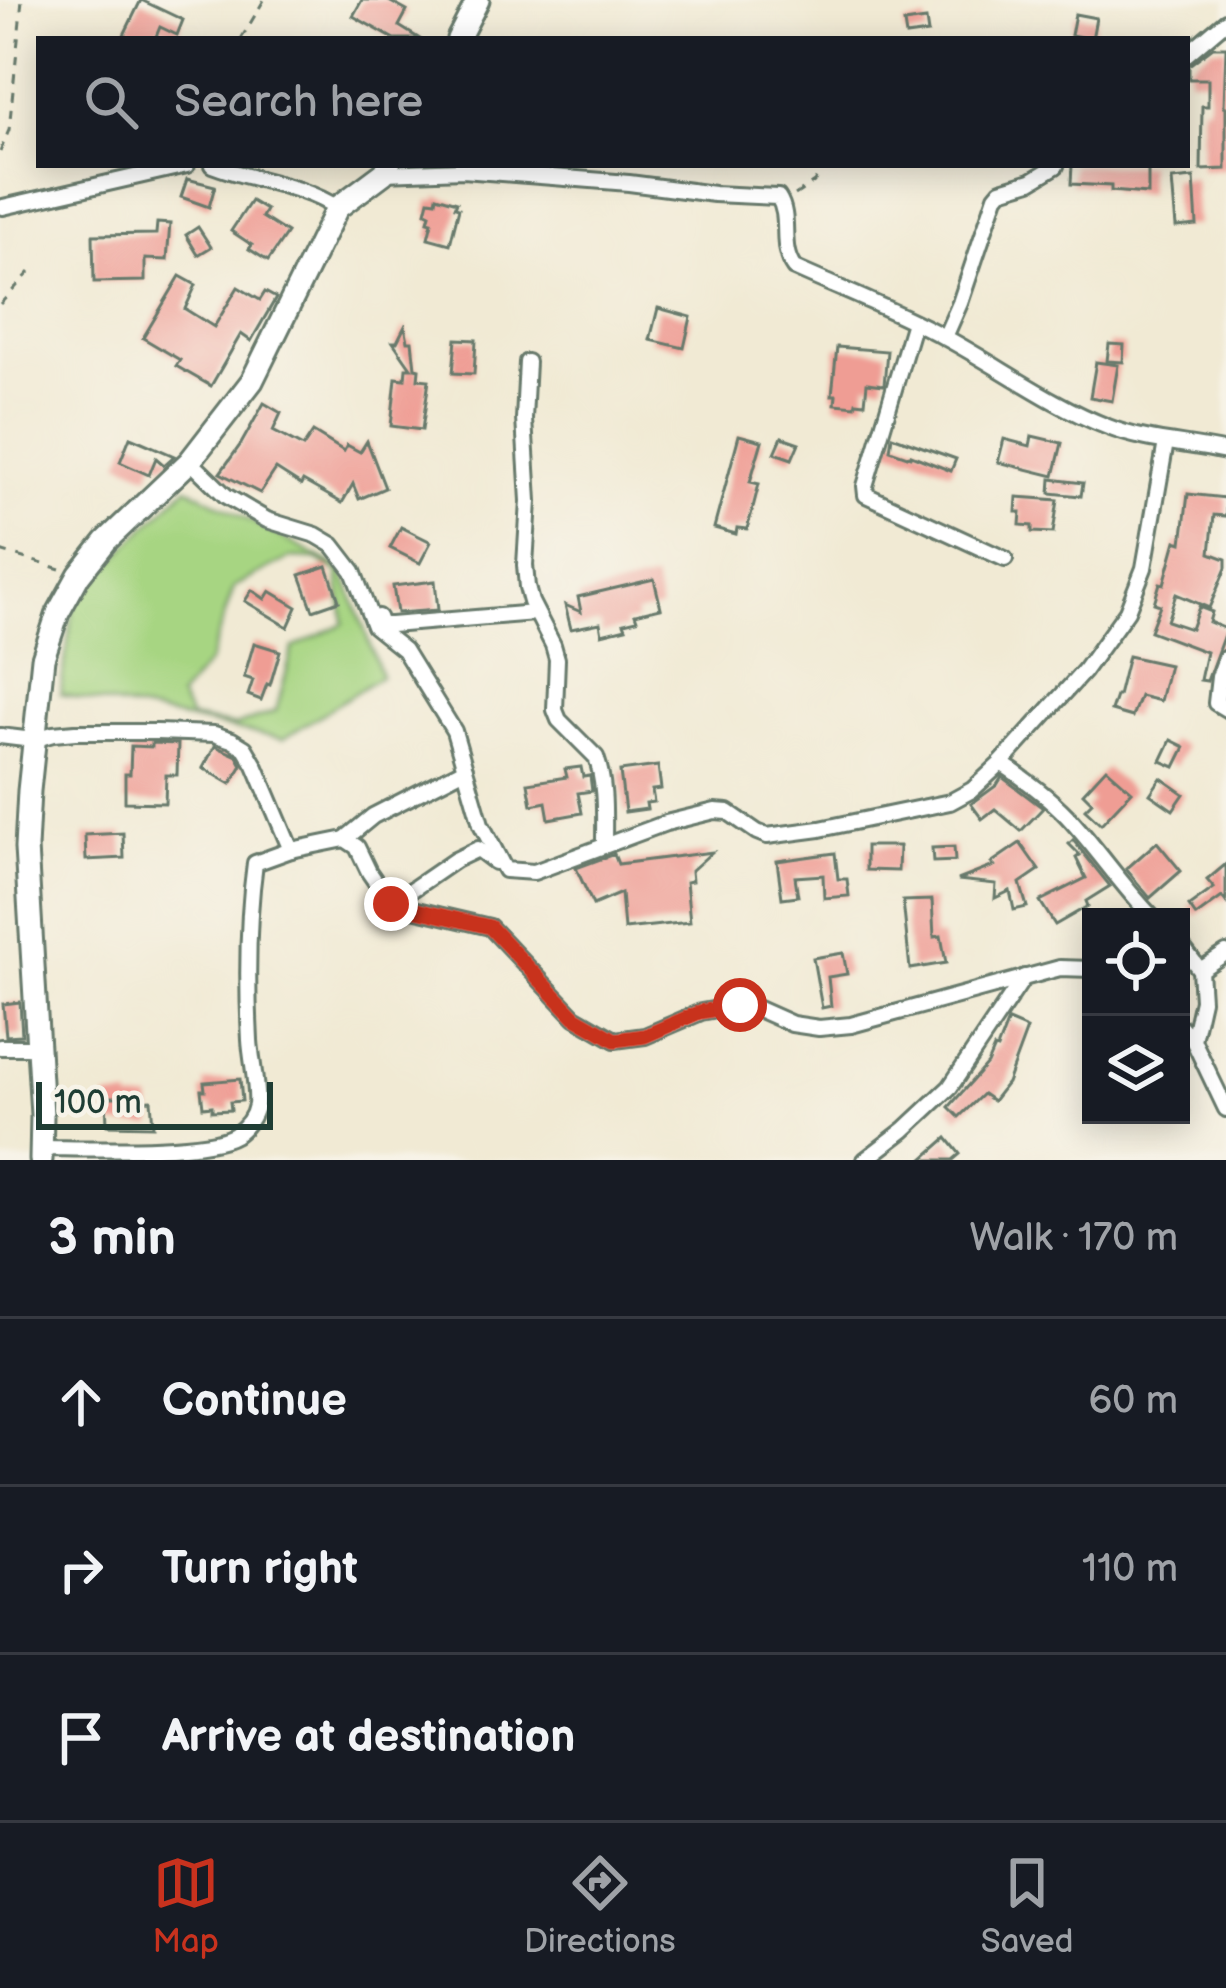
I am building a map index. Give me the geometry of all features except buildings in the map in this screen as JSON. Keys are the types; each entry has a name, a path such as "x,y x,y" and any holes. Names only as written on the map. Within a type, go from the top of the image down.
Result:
{"street":[{"path":"460,36 478,0"},
{"path":"1190,51 1226,21"},
{"path":"3,207 174,168"},
{"path":"220,168 318,196 337,208"},
{"path":"945,337 996,196 1053,168"},
{"path":"465,770 373,816 345,839 255,863 249,983 256,1104 248,1123 233,1136 211,1143 41,1154 26,848 43,658 58,613 79,575 106,541 190,460 252,381 337,208 386,169 558,176 770,196 782,201 786,257 794,268 945,337 1082,416 1138,438 1226,452"},
{"path":"914,322 866,495 1005,559"},
{"path":"527,362 527,586 557,658 555,710 559,720 599,764 604,844"},
{"path":"391,904 478,849 505,870 534,872 604,844 715,811 728,812 767,836 950,802 972,790 1084,671 1127,610 1144,568 1166,442"},
{"path":"190,460 226,496 267,520 333,545 352,572 374,626 404,650 454,730 482,824 505,870"},
{"path":"332,536 358,566 381,625 536,613"},
{"path":"1226,658 1216,703 1226,709"},
{"path":"0,736 33,740 89,732 214,734 232,740 245,748 255,764 291,850"},
{"path":"1001,763 1042,792 1070,820 1143,908"},
{"path":"345,839 357,847 391,904 490,927 575,1017 615,1040 645,1036 700,1012 740,1005 792,1024 819,1028 850,1024 1060,968 1082,969"},
{"path":"1201,970 1226,952"},
{"path":"1190,956 1201,970 1202,1000 1193,1040"},
{"path":"866,1160 950,1087 1024,977"},
{"path":"1190,1037 1226,1109"},
{"path":"0,1047 39,1047"}],"path":[{"path":"0,152 9,130 22,0"},
{"path":"243,36 264,0"},
{"path":"782,201 814,182 823,168"},
{"path":"0,304 30,272"},
{"path":"0,551 79,575"}],"green space":[{"path":"187,487 343,570 381,676 283,739 60,694 74,605","holes":["290,558 316,559 338,572 344,623 293,648 276,711 236,726 190,718 179,697 209,662 234,587"]}],"route":[{"path":"391,904 490,927 575,1017 615,1040 645,1036 700,1012 740,1005"}]}
